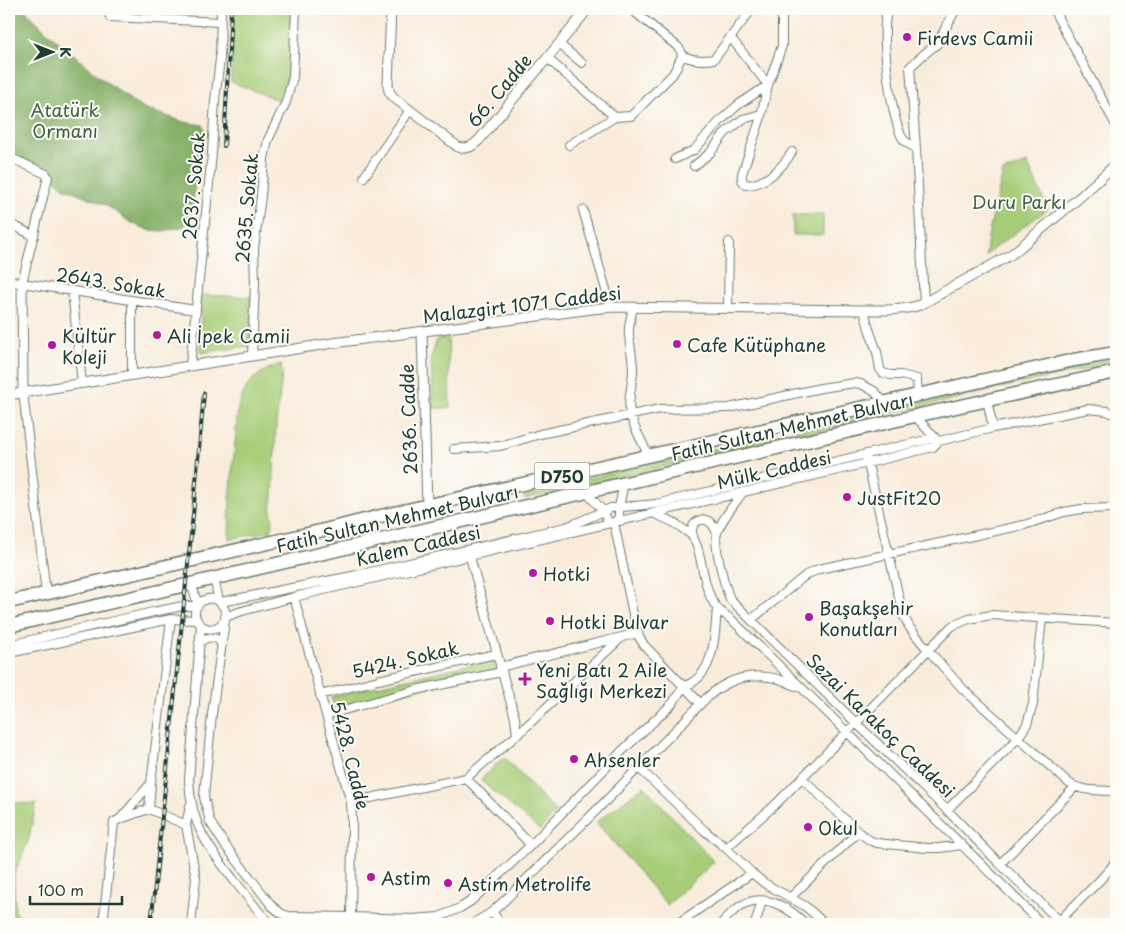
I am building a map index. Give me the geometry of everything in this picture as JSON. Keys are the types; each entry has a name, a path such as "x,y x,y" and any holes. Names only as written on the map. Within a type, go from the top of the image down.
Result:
{"highway":[{"path":"1074,360 1116,345"},
{"name":"Fatih Sultan Mehmet Bulvarı","path":"9,602 918,395 1074,360 1116,353"},
{"name":"Fatih Sultan Mehmet Bulvarı","path":"9,626 915,416 1116,372"}],"street":[{"path":"111,9 110,17 221,22"},
{"name":"2637. Sokak","path":"190,366 212,154 215,100 220,60 221,9"},
{"name":"2635. Sokak","path":"252,356 255,283 254,242 264,159 268,140 286,102 293,77 296,9"},
{"name":"66. Cadde","path":"391,9 388,76 390,93 458,147 462,148 471,147 479,140 588,9"},
{"path":"569,145 615,117 631,116 673,74 682,56 678,47 630,9"},
{"path":"682,56 692,60 714,59 752,9"},
{"path":"782,9 782,46 768,85 742,174 742,180 746,185 762,182 774,173 792,152"},
{"path":"888,9 885,18 885,36 890,93 903,139 916,148"},
{"path":"924,303 910,67 937,44 956,9"},
{"path":"1054,9 1116,125"},
{"path":"731,38 768,85"},
{"path":"559,44 582,63"},
{"path":"547,58 615,117"},
{"path":"676,158 694,150 715,126 738,105 768,85"},
{"path":"364,177 410,110"},
{"path":"694,166 710,153 725,133 743,120 761,114"},
{"path":"9,157 46,174 48,177 22,283 23,392 46,594"},
{"name":"Malazgirt 1071 Caddesi","path":"9,395 333,343 611,307 900,310 915,307 1012,254 1116,164"},
{"path":"583,210 611,307"},
{"path":"9,223 34,236"},
{"path":"728,309 729,242"},
{"path":"9,281 22,283"},
{"name":"2643. Sokak","path":"22,283 196,310"},
{"path":"72,291 82,383"},
{"path":"132,300 132,375"},
{"path":"633,308 629,323 633,364 629,398 631,416 648,456"},
{"path":"864,310 868,329 877,352 880,370 891,375 901,375 916,379 918,395"},
{"name":"2636. Cadde","path":"422,332 427,506"},
{"path":"454,449 500,446 540,434 660,409 729,408 821,388 854,383 861,384 874,391 885,403"},
{"path":"987,400 993,428"},
{"name":"Mülk Caddesi","path":"619,507 647,506 930,439 939,441 1088,409 1107,411 1116,415"},
{"path":"915,416 939,441"},
{"name":"Mülk Caddesi","path":"614,522 933,447 939,441"},
{"path":"866,454 903,615 910,628 963,689 1075,787 1116,791"},
{"path":"614,522 619,517 624,483"},
{"path":"586,492 603,511 609,522 614,522"},
{"path":"717,533 743,492"},
{"name":"Kalem Caddesi","path":"220,602 357,575 566,527 603,511 619,507"},
{"path":"751,620 806,575 819,569 1024,525 1064,512 1116,508"},
{"path":"653,513 673,522 693,536"},
{"path":"717,533 712,524 702,519 694,524 692,529 709,592 717,608 732,620 1042,924"},
{"path":"614,522 638,633 644,645 700,703"},
{"name":"Kalem Caddesi","path":"225,619 242,610 294,597 614,522"},
{"name":"Sezai Karakoç Caddesi","path":"717,533 716,544 726,591 730,599 948,810 1060,923"},
{"path":"470,557 515,718 517,735"},
{"path":"214,578 220,602"},
{"path":"191,584 198,606"},
{"name":"5428. Cadde","path":"294,597 351,802 351,920"},
{"path":"191,924 196,878 186,825 190,802 189,780 199,643 199,623 195,611 202,601 215,599 220,602 224,607 225,619 212,714 204,796 210,822 272,906 282,914 351,920 439,917 471,901 531,845 622,751 672,704 684,686 697,680 713,650 717,608"},
{"path":"9,645 183,606 198,606"},
{"path":"726,848 775,805 952,626 969,619 991,615 1116,623"},
{"path":"948,810 1018,738 1027,724 1033,704 1042,618"},
{"path":"9,653 171,619 199,623 209,629 221,624 225,619"},
{"path":"148,809 171,619"},
{"path":"326,715 638,633"},
{"path":"199,643 204,638 209,637 220,641 222,645"},
{"path":"351,802 466,778 517,735 622,637"},
{"name":"5424. Sokak","path":"320,695 496,654"},
{"path":"472,924 492,912 505,900 638,768 700,703 726,684 743,678 761,676 789,682 806,693"},
{"path":"638,768 752,873 764,883 791,897 813,912 825,924"},
{"path":"466,778 531,845"},
{"path":"802,778 858,832 871,841 928,848 962,845"},
{"path":"120,819 151,783"},
{"path":"1000,864 1075,787"},
{"path":"190,802 195,819 209,847 268,924"},
{"path":"103,924 114,822 148,809 186,825"},
{"path":"791,897 858,832"},
{"path":"1060,923 1111,868 1116,860"},
{"path":"676,924 752,873"},
{"path":"721,924 731,913 749,902 762,900 788,909 805,924"},
{"path":"755,924 762,900"},
{"path":"492,912 501,924"}],"green space":[{"name":"Atatürk Ormanı","path":"9,9 24,9 45,30 100,77 140,107 184,122 203,125 206,133 196,174 192,213 185,226 163,231 148,230 130,222 106,205 63,187 46,171 9,153"},
{"path":"233,9 293,9 292,62 283,102 231,82"},
{"name":"Duru Parkı","path":"1027,163 1048,209 986,256 988,237 1003,172"},
{"path":"793,215 823,215 823,235 793,235"},
{"path":"202,295 253,297 250,346 201,353"},
{"path":"448,337 450,408 433,408 431,358 437,339"},
{"path":"1116,358 1116,363 1017,384 524,499 523,493"},
{"path":"281,364 282,375 276,424 271,511 273,521 271,531 229,539 230,500 238,408 248,385 264,371"},
{"path":"493,659 496,670 335,709 331,697"},
{"path":"504,757 556,812 540,830 480,780"},
{"path":"644,786 714,862 667,905 596,822"},
{"path":"9,801 36,804 29,839 14,875 15,911 18,924 9,924"}],"railway":[{"path":"224,146 231,9"},
{"path":"151,924 204,393"}],"place":[{"name":"Firdevs Camii","path":"907,37"},
{"name":"Ali İpek Camii","path":"157,335"},
{"name":"Cafe Kütüphane","path":"677,344"},
{"name":"Kültür Koleji","path":"52,345"},
{"name":"JustFit20","path":"847,497"},
{"name":"Hotki","path":"533,573"},
{"name":"Başakşehir Konutları","path":"809,617"},
{"name":"Hotki Bulvar","path":"550,621"},
{"name":"Yeni Batı 2 Aile Sağlığı Merkezi","path":"525,679"},
{"name":"Ahsenler","path":"574,759"},
{"name":"Okul","path":"808,827"},
{"name":"Astim","path":"371,877"},
{"name":"Astim Metrolife","path":"448,883"}]}
